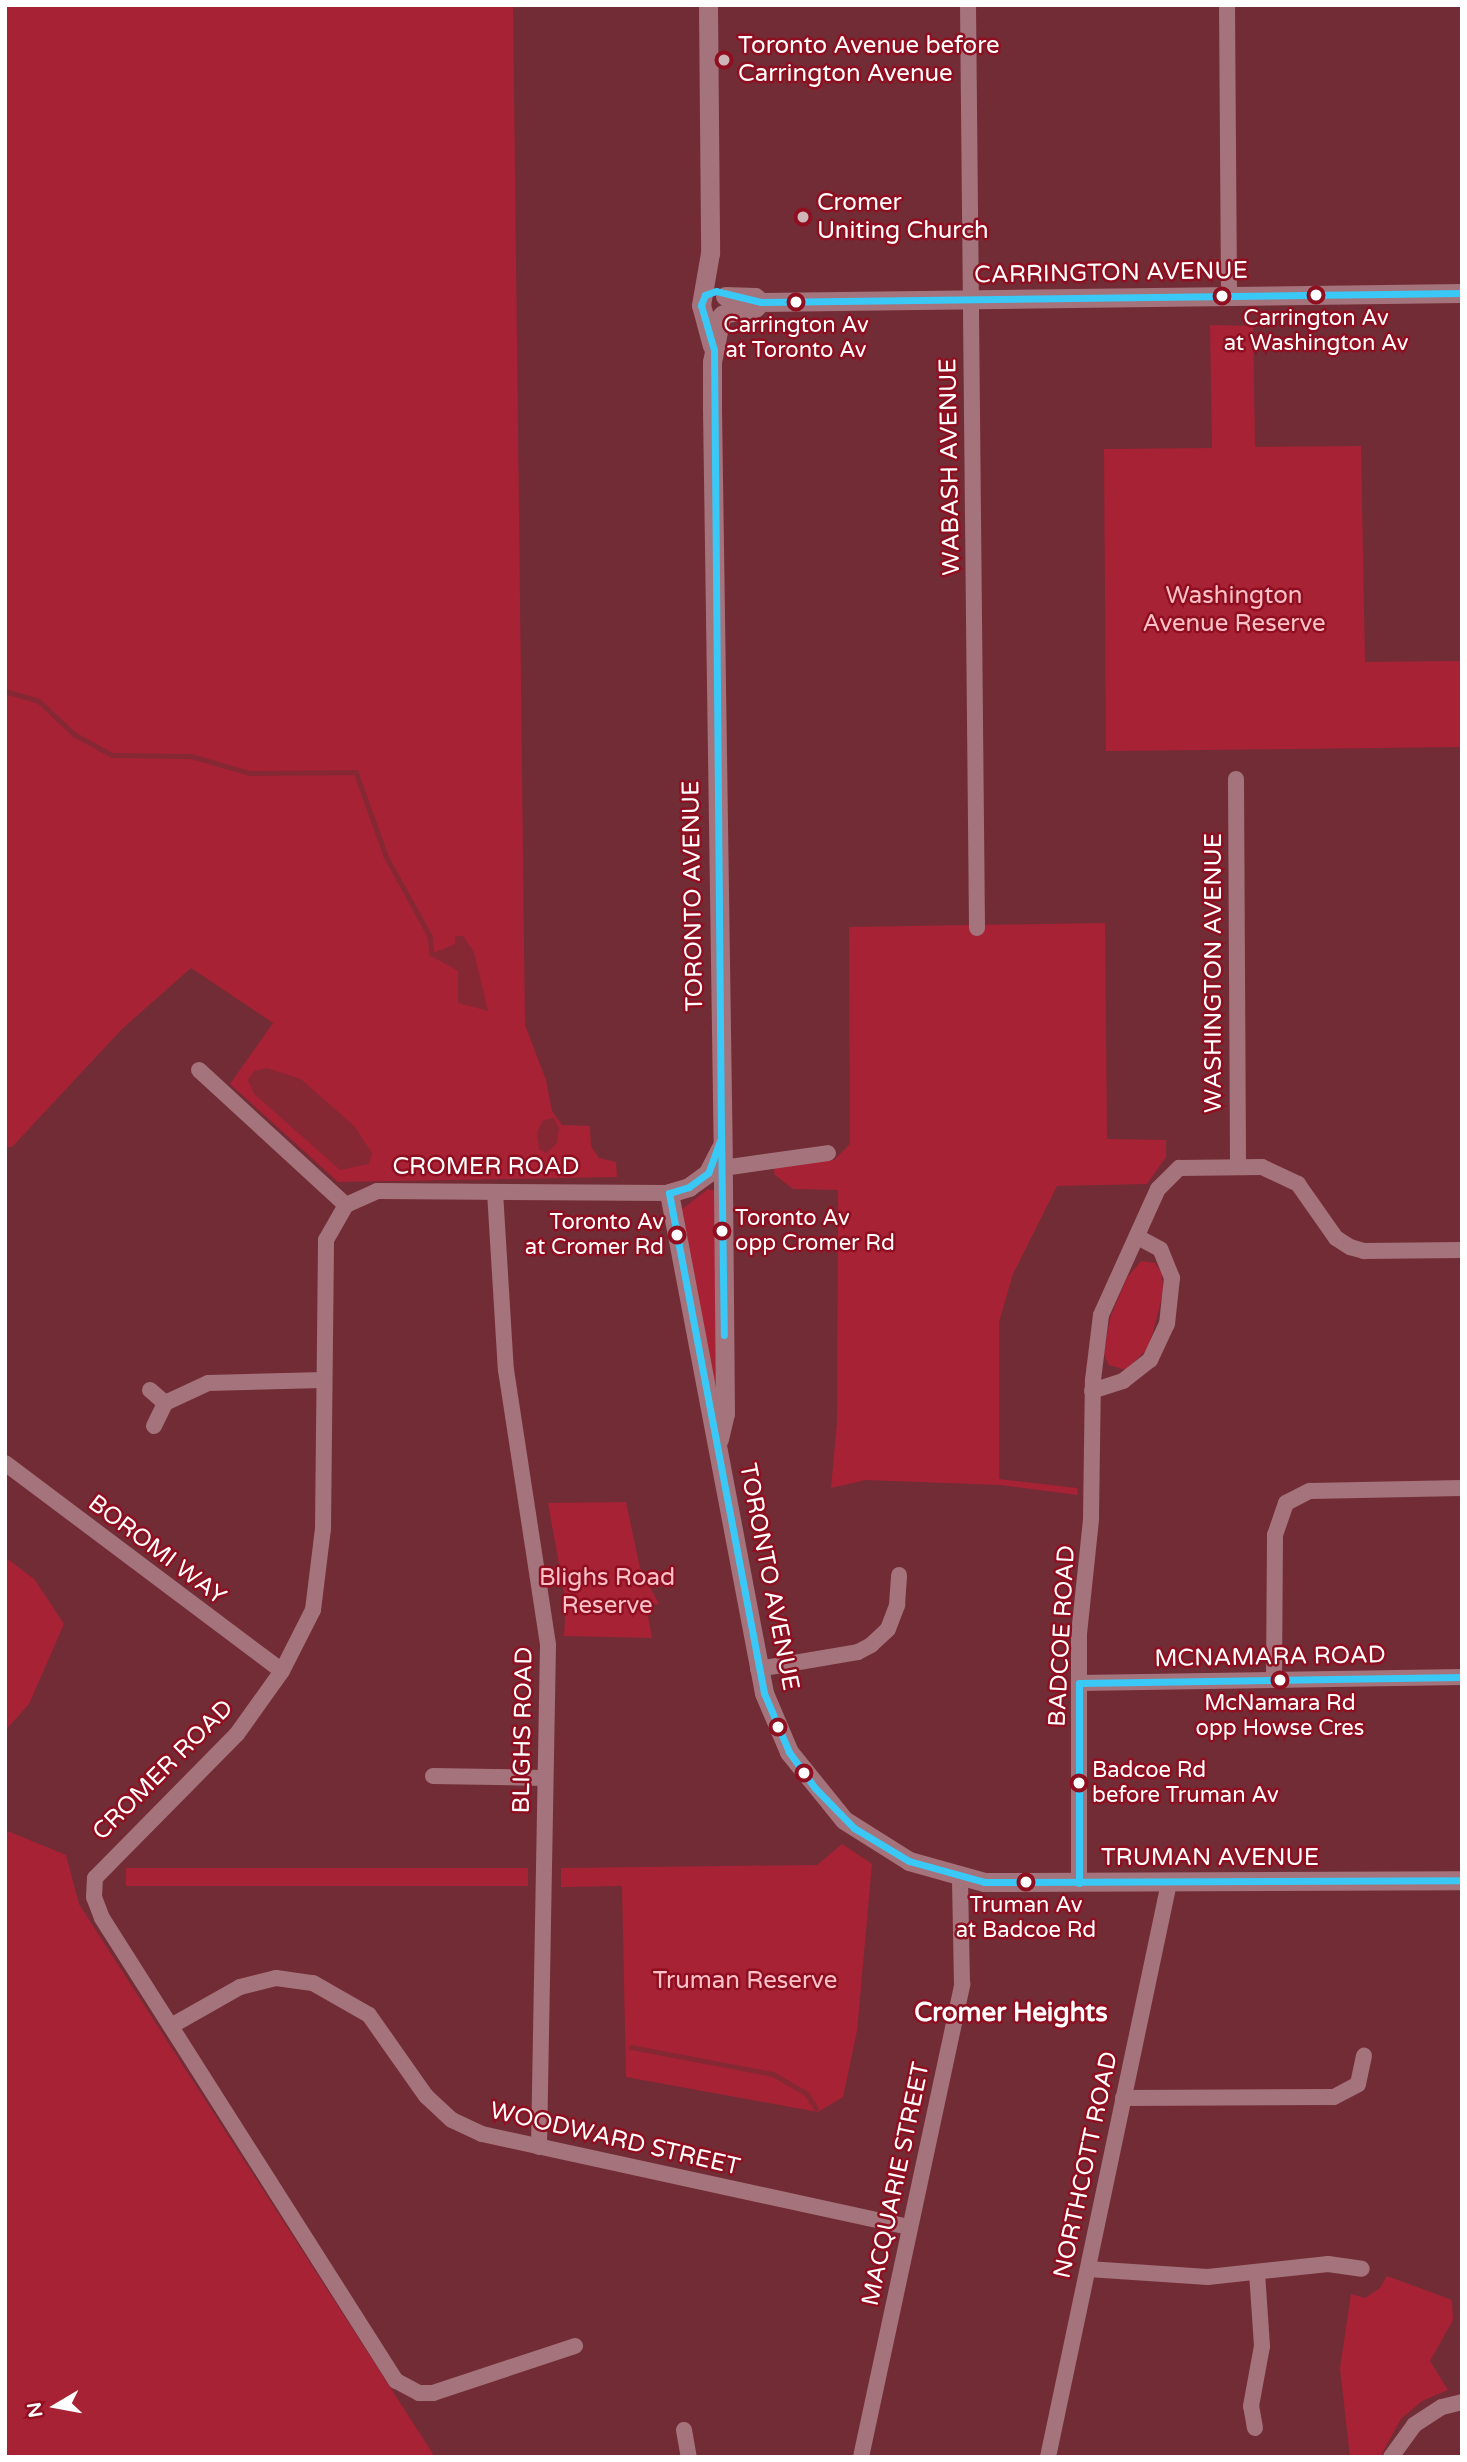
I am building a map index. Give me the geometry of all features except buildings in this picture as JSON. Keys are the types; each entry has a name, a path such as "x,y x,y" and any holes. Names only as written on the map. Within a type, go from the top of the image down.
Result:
{"street":[{"name":"TORONTO AVENUE","path":"708,5 710,253 717,305 714,350 724,1414 719,1440"},
{"name":"WABASH AVENUE","path":"968,5 977,928"},
{"path":"1227,5 1229,295"},
{"name":"CARRINGTON AVENUE","path":"717,305 755,308 761,302 1462,293"},
{"name":"WASHINGTON AVENUE","path":"1236,779 1238,1167"},
{"path":"199,1070 346,1205"},
{"path":"722,1159 828,1153"},
{"name":"CROMER ROAD","path":"575,2346 433,2393 419,2393 396,2381 102,1918 94,1897 95,1878 237,1734 282,1671 313,1610 321,1568 326,1240 346,1205 377,1191 669,1193 689,1187 722,1159"},
{"path":"1238,1167 1262,1167 1298,1184 1336,1238 1350,1247 1364,1251 1462,1250"},
{"name":"BADCOE ROAD","path":"1079,1883 1082,1592 1091,1519 1092,1391 1101,1315 1158,1189 1179,1168 1238,1167"},
{"name":"BLIGHS ROAD","path":"495,1192 506,1370 546,1609 538,2147"},
{"name":"TORONTO AVENUE","path":"669,1193 710,1413 719,1440 758,1669 780,1736 830,1805 888,1851 960,1878"},
{"path":"1092,1391 1123,1381 1150,1360 1167,1324 1172,1278 1160,1249 1137,1237"},
{"path":"154,1426 165,1403 221,1380 324,1380"},
{"path":"149,1390 165,1403"},
{"name":"BOROMI WAY","path":"5,1463 282,1671"},
{"path":"1274,1679 1275,1535 1286,1503 1310,1491 1462,1489"},
{"path":"758,1669 858,1651 871,1645 888,1629 897,1605 899,1575"},
{"name":"MCNAMARA ROAD","path":"1079,1683 1462,1677"},
{"path":"433,1776 544,1778"},
{"name":"TRUMAN AVENUE","path":"960,1878 1014,1884 1462,1880"},
{"name":"MACQUARIE STREET","path":"861,2457 962,1984 960,1878"},
{"name":"NORTHCOTT ROAD","path":"1048,2457 1169,1883"},
{"name":"WOODWARD STREET","path":"171,2026 240,1987 276,1978 313,1983 369,2015 426,2096 452,2120 482,2134 910,2227"},
{"path":"1123,2098 1334,2097 1358,2084 1364,2056"},
{"path":"1088,2269 1208,2277 1328,2264 1362,2269"},
{"path":"1255,2428 1251,2406 1262,2346 1257,2273"},
{"path":"1391,2457 1414,2425 1442,2407 1462,2402"},
{"path":"684,2430 689,2457"}],"green space":[{"path":"5,5 513,5 525,1025 546,1080 552,1111 562,1125 590,1126 591,1146 599,1158 616,1162 617,1177 338,1182 230,1084 273,1023 191,968 122,1029 12,1147 5,1147"},
{"name":"Washington Avenue Reserve","path":"1210,325 1253,326 1255,447 1361,446 1365,662 1462,661 1462,747 1106,751 1104,449 1212,448"},
{"path":"1105,923 1107,1139 1166,1140 1166,1157 1147,1184 1057,1186 1013,1274 999,1322 999,1479 1077,1488 1078,1495 1000,1485 866,1480 831,1488 837,1423 838,1190 793,1189 775,1175 773,1167 834,1160 850,1144 849,927"},
{"path":"708,1189 715,1191 719,1417 681,1210"},
{"path":"1141,1261 1155,1263 1162,1274 1163,1293 1149,1347 1126,1370 1109,1365 1104,1354 1110,1318 1127,1278"},
{"name":"Blighs Road Reserve","path":"626,1502 640,1568 659,1604 646,1605 652,1638 564,1636 566,1603 548,1503"},
{"path":"5,1557 35,1580 64,1624 29,1704 5,1731"},
{"path":"5,1830 66,1855 79,1904 435,2457 5,2457"},
{"name":"Truman Reserve","path":"842,1844 872,1864 857,2031 843,2097 818,2112 626,2077 622,1886 561,1887 561,1868 817,1865"},
{"path":"126,1868 528,1868 528,1886 126,1886"},
{"path":"1387,2276 1452,2300 1453,2320 1430,2361 1448,2390 1422,2401 1401,2419 1380,2457 1350,2457 1340,2368 1351,2294 1365,2298 1380,2288"}],"shaded area":[{"path":"455,936 463,936 474,952 488,1011 458,1003 458,971 429,955 455,944"},
{"path":"267,1068 301,1079 355,1127 372,1153 369,1164 340,1170 254,1094 248,1080 254,1071"},
{"path":"554,1118 559,1128 557,1143 546,1153 539,1149 537,1132 543,1120"}],"waterway":[{"path":"5,691 39,701 74,734 112,755 191,756 249,773 356,772 386,856 430,936 432,954"},
{"path":"631,2047 773,2074 807,2094 816,2108"}],"transit line":[{"path":"1462,293 761,302 716,291 705,295 701,305 714,350 721,1138 708,1173 689,1187 669,1193 764,1693 789,1752 815,1788 854,1828 909,1861 984,1882 1462,1880"},
{"path":"721,1132 724,1335"},
{"path":"1079,1883 1079,1683 1462,1677"}],"place":[{"name":"Toronto Avenue before Carrington Avenue","path":"724,60"},
{"name":"Cromer Uniting Church","path":"803,217"},
{"name":"Carrington Av at Washington Av","path":"1316,295"},
{"name":"Carrington Av at Toronto Av","path":"796,302"},
{"name":"Toronto Av opp Cromer Rd","path":"722,1231"},
{"name":"Toronto Av at Cromer Rd","path":"677,1235"},
{"name":"McNamara Rd opp Howse Cres","path":"1280,1680"},
{"name":"Badcoe Rd before Truman Av","path":"1079,1783"},
{"name":"Truman Av at Badcoe Rd","path":"1026,1882"}],"district":[{"name":"Cromer Heights","path":"1011,2013"}]}
